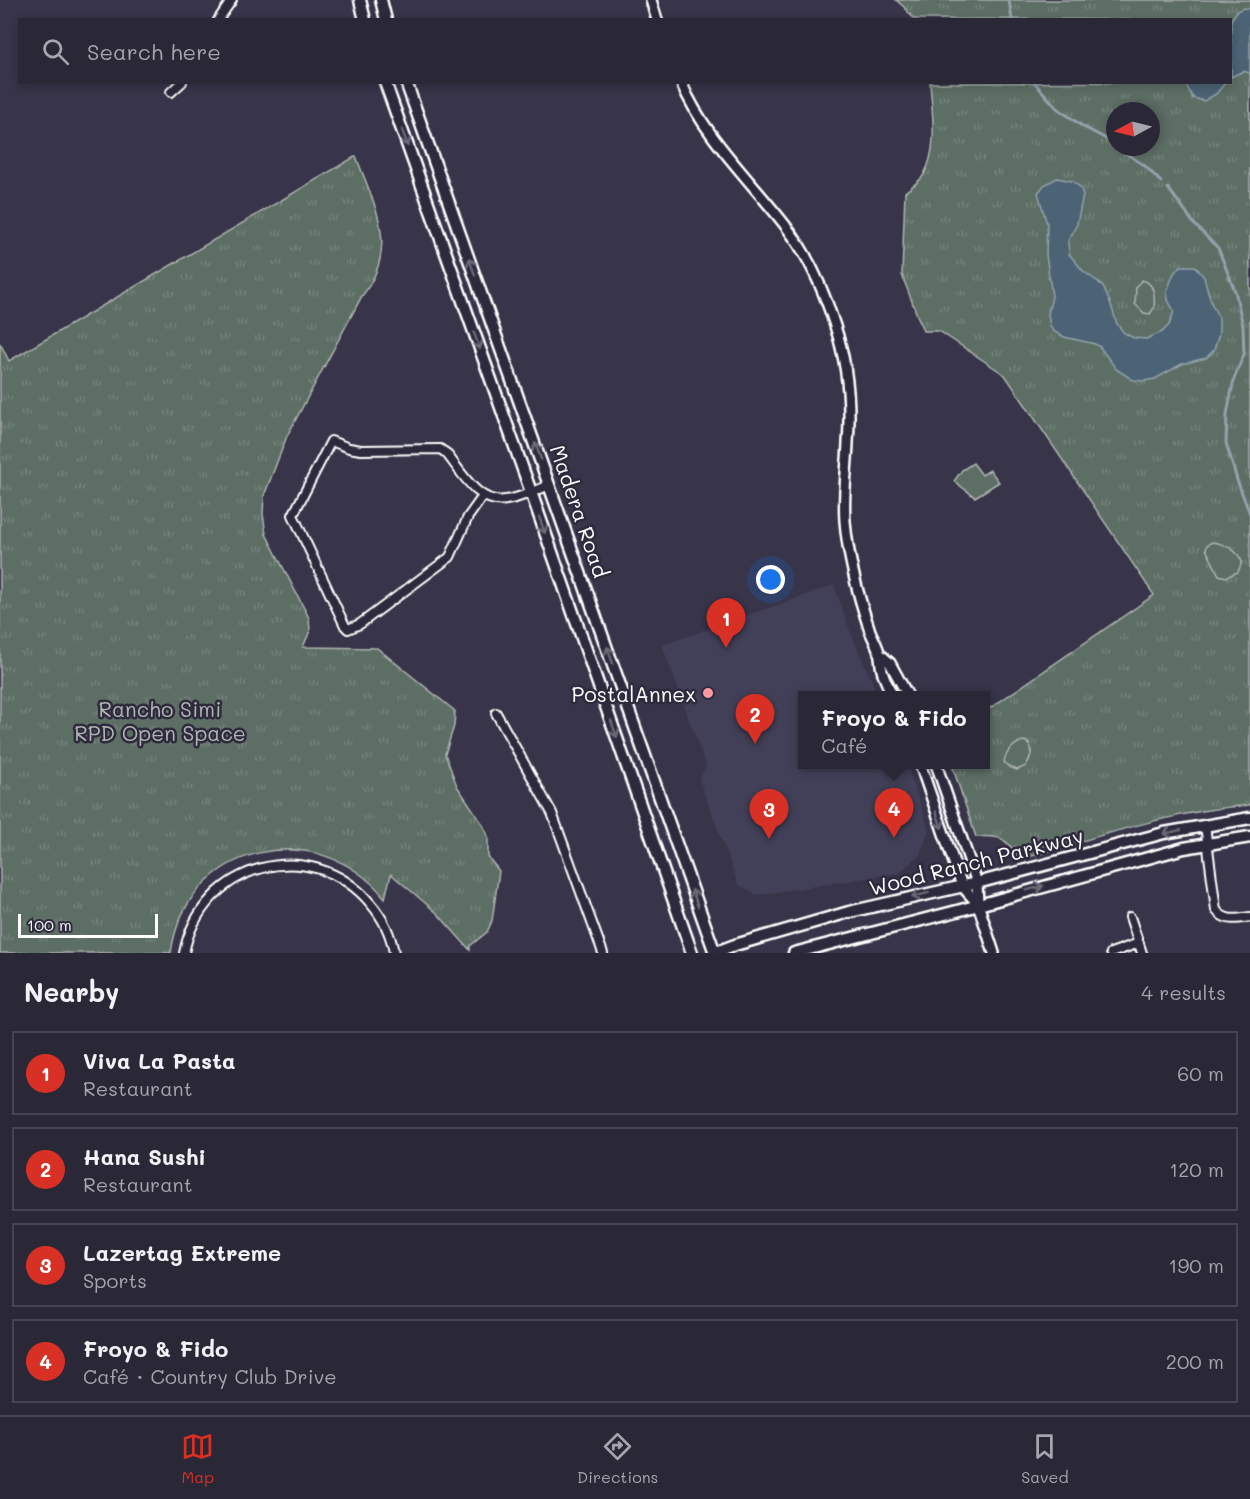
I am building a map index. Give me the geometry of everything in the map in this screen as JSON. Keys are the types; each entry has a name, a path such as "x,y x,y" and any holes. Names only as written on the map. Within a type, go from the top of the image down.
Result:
{"main road":[{"path":"360,0 364,18"},
{"path":"381,0 386,18"},
{"name":"Madera Road","path":"386,84 692,953"},
{"name":"Madera Road","path":"407,84 715,953"},
{"name":"Wood Ranch Parkway","path":"715,953 849,912 977,883 1164,833 1250,818"},
{"name":"Wood Ranch Parkway","path":"794,953 1184,848 1250,837"}],"street":[{"path":"219,18 232,0"},
{"path":"651,0 656,18"},
{"path":"171,92 180,84"},
{"path":"682,84 700,121 718,146 787,228 805,254 821,284 829,306 838,338 847,387 849,434 844,490 848,542 857,591 880,654 882,671 890,691"},
{"path":"483,496 468,517 450,556 360,624 348,629 293,515 332,441 361,450 440,449 483,496 499,501 550,485"},
{"path":"880,654 890,663 905,691"},
{"path":"496,713 552,813 603,953"},
{"path":"921,769 962,886 978,904"},
{"path":"937,769 977,883 978,904 994,953"},
{"path":"1205,825 1216,910 1230,920 1250,917"},
{"path":"184,953 196,917 216,892 230,881 260,868 277,864 297,864 337,876 365,896 383,921 394,953"},
{"path":"1130,917 1142,953"},
{"path":"1112,953 1139,944"}],"shaded area":[{"path":"1243,8 1250,9 1250,73 1243,71 1232,76 1232,18 1237,11"},
{"path":"1186,84 1224,84 1216,94 1204,101 1193,98"},
{"path":"1057,178 1072,181 1080,187 1083,195 1077,224 1068,241 1069,254 1084,272 1103,287 1117,324 1124,333 1134,338 1146,339 1162,332 1169,325 1174,311 1168,300 1167,291 1174,273 1181,266 1195,266 1204,277 1212,305 1219,318 1219,334 1214,350 1206,358 1182,364 1155,379 1133,380 1116,369 1100,347 1064,337 1053,331 1048,314 1052,296 1046,255 1047,224 1038,193 1044,185"},
{"path":"834,585 850,631 876,691 798,691 798,769 908,769 929,830 920,855 899,873 757,895 738,884 699,779 706,766 662,645"}],"green space":[{"path":"896,0 1250,0 1250,805 1162,819 1018,860 1011,847 1002,840 976,837 953,769 990,769 990,708 1154,595 1005,375 939,331 923,331 902,275 905,192 923,176 933,143 930,84 1232,84 1232,18 913,18"},
{"name":"Rancho Simi RPD Open Space","path":"356,156 380,227 382,244 380,261 287,436 264,496 263,514 266,534 309,618 310,631 303,647 377,648 455,711 454,726 445,754 457,786 488,836 488,857 499,871 492,921 487,932 470,946 470,950 437,913 391,874 385,898 357,872 325,856 292,850 258,853 228,865 201,886 182,916 171,953 0,953 0,343 9,361"},
{"path":"1142,280 1150,284 1153,291 1154,308 1150,314 1144,313 1135,304 1136,286"},
{"path":"973,463 982,475 990,470 999,482 975,497 954,481 962,470"},
{"path":"1212,542 1221,544 1237,554 1242,562 1238,572 1226,577 1219,575 1206,549 1207,545"},
{"path":"1025,741 1031,749 1031,756 1026,766 1017,770 1009,767 1004,762 1006,755 1011,748"}],"waterway":[{"path":"1009,0 1012,18"},
{"path":"1036,84 1057,108 1082,126 1106,139"},
{"path":"1130,156 1145,166 1161,182"},
{"path":"1168,188 1195,225 1218,248 1235,291 1243,326 1244,354 1234,379 1227,414 1226,443 1250,514"}],"place":[{"name":"Viva La Pasta","path":"726,648"},
{"name":"PostalAnnex","path":"708,693"},
{"name":"Hana Sushi","path":"755,744"},
{"name":"Froyo & Fido","path":"894,838"},
{"name":"Lazertag Extreme","path":"769,839"}]}
